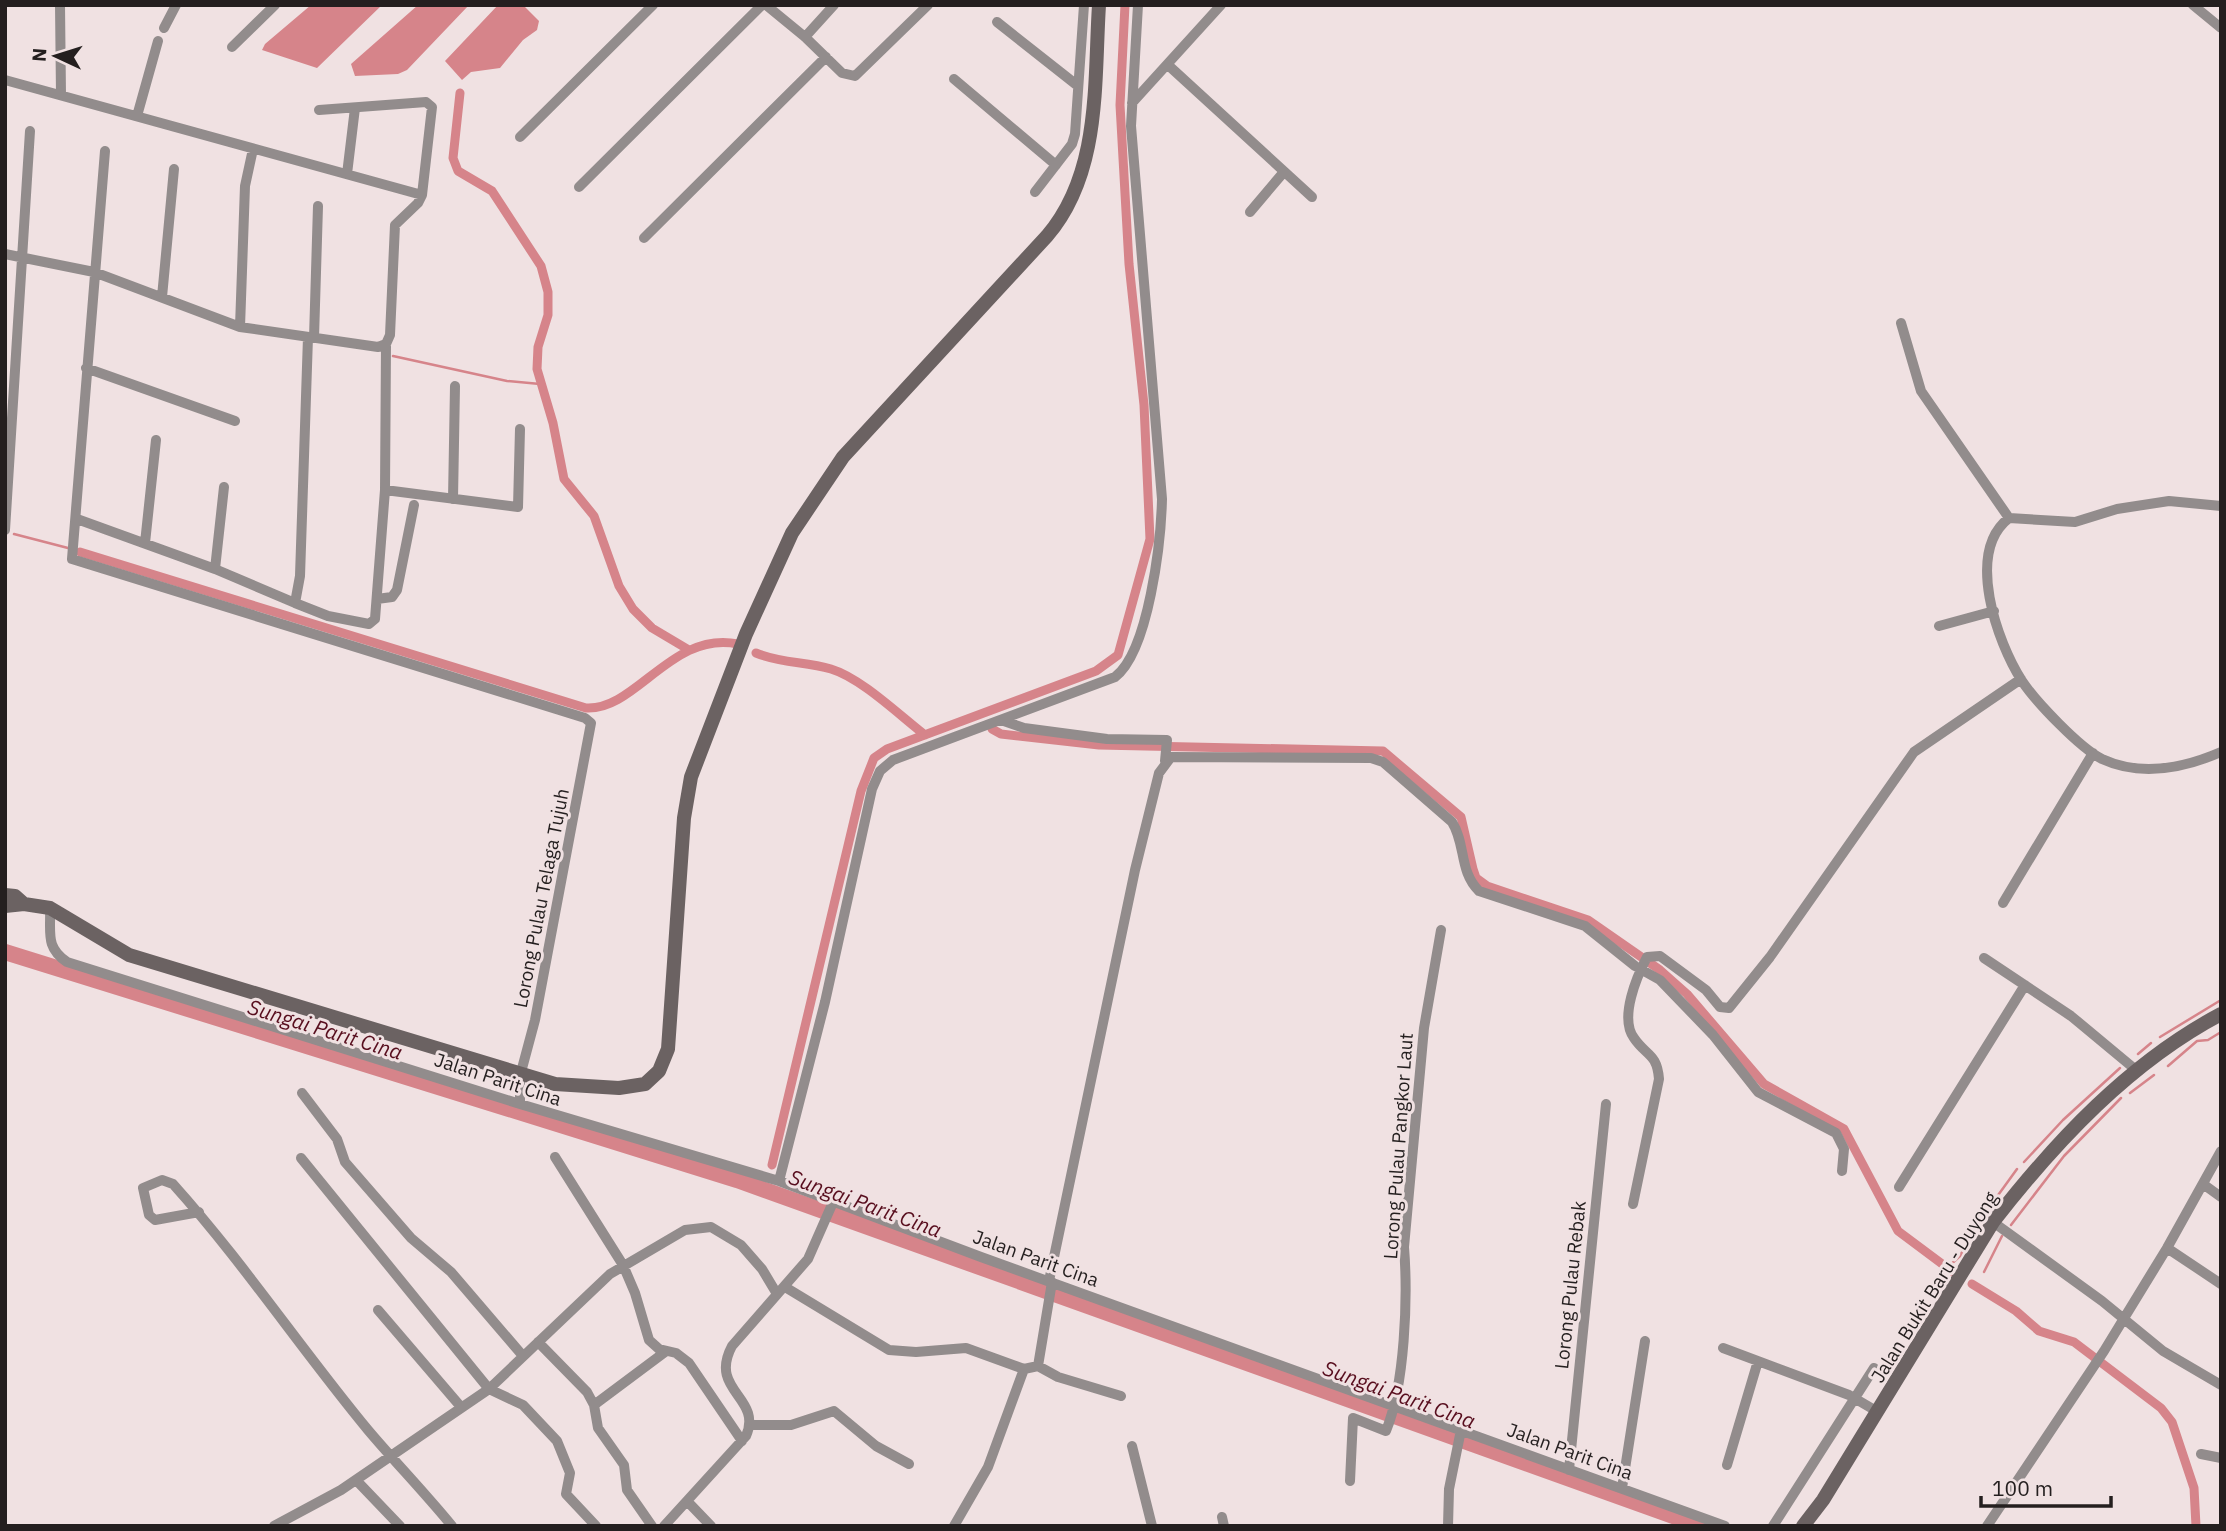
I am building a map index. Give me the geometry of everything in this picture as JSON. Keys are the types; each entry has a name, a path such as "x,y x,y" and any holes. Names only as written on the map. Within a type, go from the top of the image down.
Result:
{"main road":[{"path":"5,906 24,904 50,908 129,955 520,1076 573,1087 619,1088 645,1083 659,1071 668,1049 687,796 702,742 746,634 792,533 825,481 871,425 1047,236 1070,206 1088,144 1099,5"},
{"path":"5,895 15,896 24,904"},
{"name":"Jalan Bukit Baru - Duyong","path":"1803,1526 1823,1500 1878,1412 1993,1222 2070,1133 2136,1070 2173,1042 2221,1014"}],"street":[{"path":"60,5 61,95"},
{"path":"164,29 176,5"},
{"path":"232,47 275,5"},
{"path":"520,137 653,5"},
{"path":"579,187 764,5 804,37 842,73 855,76 928,5"},
{"path":"804,37 834,5"},
{"path":"1035,192 1074,139 1084,5"},
{"path":"779,1181 825,1002 875,780 893,760 1094,685 1122,671 1134,652 1155,578 1161,540 1162,499 1132,143 1138,5"},
{"path":"1132,104 1221,5"},
{"path":"2193,5 2221,27"},
{"path":"997,22 1078,86"},
{"path":"137,116 159,41"},
{"path":"644,238 826,57"},
{"path":"1168,65 1312,197"},
{"path":"954,79 1056,165"},
{"path":"5,80 422,195"},
{"path":"105,151 86,368 77,519 215,569 328,616 369,624 375,619 377,599 384,490 386,344 390,335 395,225 418,204 422,195 430,103 319,110"},
{"path":"347,174 355,108"},
{"path":"5,530 30,131"},
{"path":"240,327 245,186 253,149"},
{"path":"162,297 174,169"},
{"path":"1250,212 1283,173"},
{"path":"295,603 300,576 318,206"},
{"path":"5,254 94,272 240,327 378,347 386,344"},
{"path":"1901,323 1921,391 2009,517"},
{"path":"86,368 235,421"},
{"path":"453,499 455,386"},
{"path":"384,490 518,507 520,429"},
{"path":"145,543 156,440"},
{"path":"215,569 224,487"},
{"path":"2009,517 2075,522 2134,506 2169,501 2221,506"},
{"path":"377,599 392,597 397,590 414,505"},
{"path":"2009,517 1995,533 1988,554 1987,581 1994,611 2021,679 2041,705 2093,752 2112,762 2167,769 2188,766 2221,752"},
{"name":"Lorong Pulau Telaga Tujuh","path":"77,519 72,559 585,718 591,727 535,1020 520,1076 520,1104"},
{"path":"1939,626 1994,611"},
{"path":"1633,1204 1659,1079 1658,1063 1631,1033 1631,993 1643,964 1660,956 1706,990 1720,1007 1729,1008 1770,957 1914,752 2021,679"},
{"path":"1001,720 1034,730 1119,741 1164,739 1168,742 1166,759 1159,773 1135,870 1048,1298 1038,1366"},
{"path":"2003,903 2093,752"},
{"path":"1166,759 1183,756 1371,758 1383,762 1452,822 1458,832 1469,882 1479,891 1585,926 1643,964 1682,1000 1758,1092 1836,1133 1844,1149 1842,1171"},
{"name":"Jalan Parit Cina","path":"50,908 51,946 54,953 67,962 520,1104 779,1181 1393,1413 1460,1432 1725,1526"},
{"name":"Lorong Pulau Pangkor Laut","path":"1393,1413 1407,1278 1404,1247 1423,1042 1441,930"},
{"path":"1984,958 2071,1016 2136,1070"},
{"path":"1899,1187 2025,985"},
{"path":"302,1093 337,1139 345,1162 411,1238 451,1272 523,1356"},
{"name":"Lorong Pulau Rebak","path":"1569,1470 1606,1104"},
{"path":"1987,1526 2104,1351 2167,1248 2221,1150"},
{"path":"555,1157 623,1265 635,1293 645,1332 653,1345 665,1352 676,1353 689,1363 742,1441"},
{"path":"301,1158 489,1389 523,1405 549,1430 570,1473 566,1494 596,1526"},
{"path":"199,1212 155,1220 149,1215 143,1188 156,1181 167,1181 199,1212 236,1255 272,1308 367,1429 392,1454 452,1526"},
{"path":"2203,1184 2221,1197"},
{"path":"664,1526 742,1441 751,1425 749,1410 727,1382 725,1360 732,1346 808,1259 833,1203"},
{"path":"1993,1222 2163,1351 2221,1385"},
{"path":"275,1526 356,1480 489,1389 593,1289 623,1265 685,1230 711,1227 741,1245 781,1291 889,1349 916,1352 966,1348 1024,1369 1038,1366 1058,1377 1121,1396"},
{"path":"2167,1248 2221,1284"},
{"path":"378,1310 461,1407"},
{"path":"1622,1488 1645,1340"},
{"path":"538,1342 564,1365 594,1405 598,1428 624,1465 627,1490 652,1526"},
{"path":"1723,1348 1856,1399 1878,1412"},
{"path":"594,1405 665,1352"},
{"path":"1727,1465 1758,1361"},
{"path":"1773,1526 1874,1368"},
{"path":"954,1526 988,1467 1024,1369"},
{"path":"751,1425 791,1425 834,1411 876,1447 909,1464"},
{"path":"1350,1481 1353,1418 1386,1431 1393,1413"},
{"path":"1448,1526 1449,1489 1460,1432"},
{"path":"1132,1446 1152,1526"},
{"path":"2201,1454 2221,1458"},
{"path":"356,1480 400,1526"},
{"path":"687,1501 711,1526"}],"shaded area":[{"path":"311,5 382,5 317,68 262,50 265,44"},
{"path":"418,5 469,5 407,70 398,74 355,76 351,64"},
{"path":"498,5 523,5 539,21 537,30 523,40 500,68 471,72 462,80 445,61"}],"waterway":[{"path":"772,1165 861,791 874,758 887,749 1096,671 1118,655 1150,539 1144,405 1129,264 1120,105 1125,5"},
{"path":"460,93 453,158 458,171 492,191 541,266 548,292 548,315 538,347 537,369 553,423 564,479 594,516 619,586 633,609 652,628 689,650"},
{"path":"393,356 507,381 540,384"},
{"path":"14,534 68,548"},
{"path":"80,552 586,708 604,706 622,697 674,659 693,649 715,643 738,644"},
{"path":"756,653 775,659 821,666 843,674 855,680 925,735"},
{"path":"992,729 1001,734 1099,745 1383,751 1461,817 1476,878 1487,886 1588,920 1660,970 1687,994 1764,1084 1844,1129 1898,1231 1953,1272"},
{"name":"Sungai Parit Cina","path":"5,952 737,1180 1701,1526"},
{"path":"2160,1037 2221,1000"},
{"path":"2168,1066 2197,1041 2208,1040 2221,1032"},
{"path":"2138,1054 2151,1043"},
{"path":"2024,1162 2063,1120 2120,1068"},
{"path":"2130,1093 2154,1075"},
{"path":"2011,1225 2064,1156 2121,1098"},
{"path":"1947,1268 1960,1256 1975,1227 2017,1169"},
{"path":"1984,1272 2002,1236"},
{"path":"1972,1284 2016,1311 2039,1331 2074,1342 2161,1408 2172,1422 2194,1488 2196,1526"}]}
